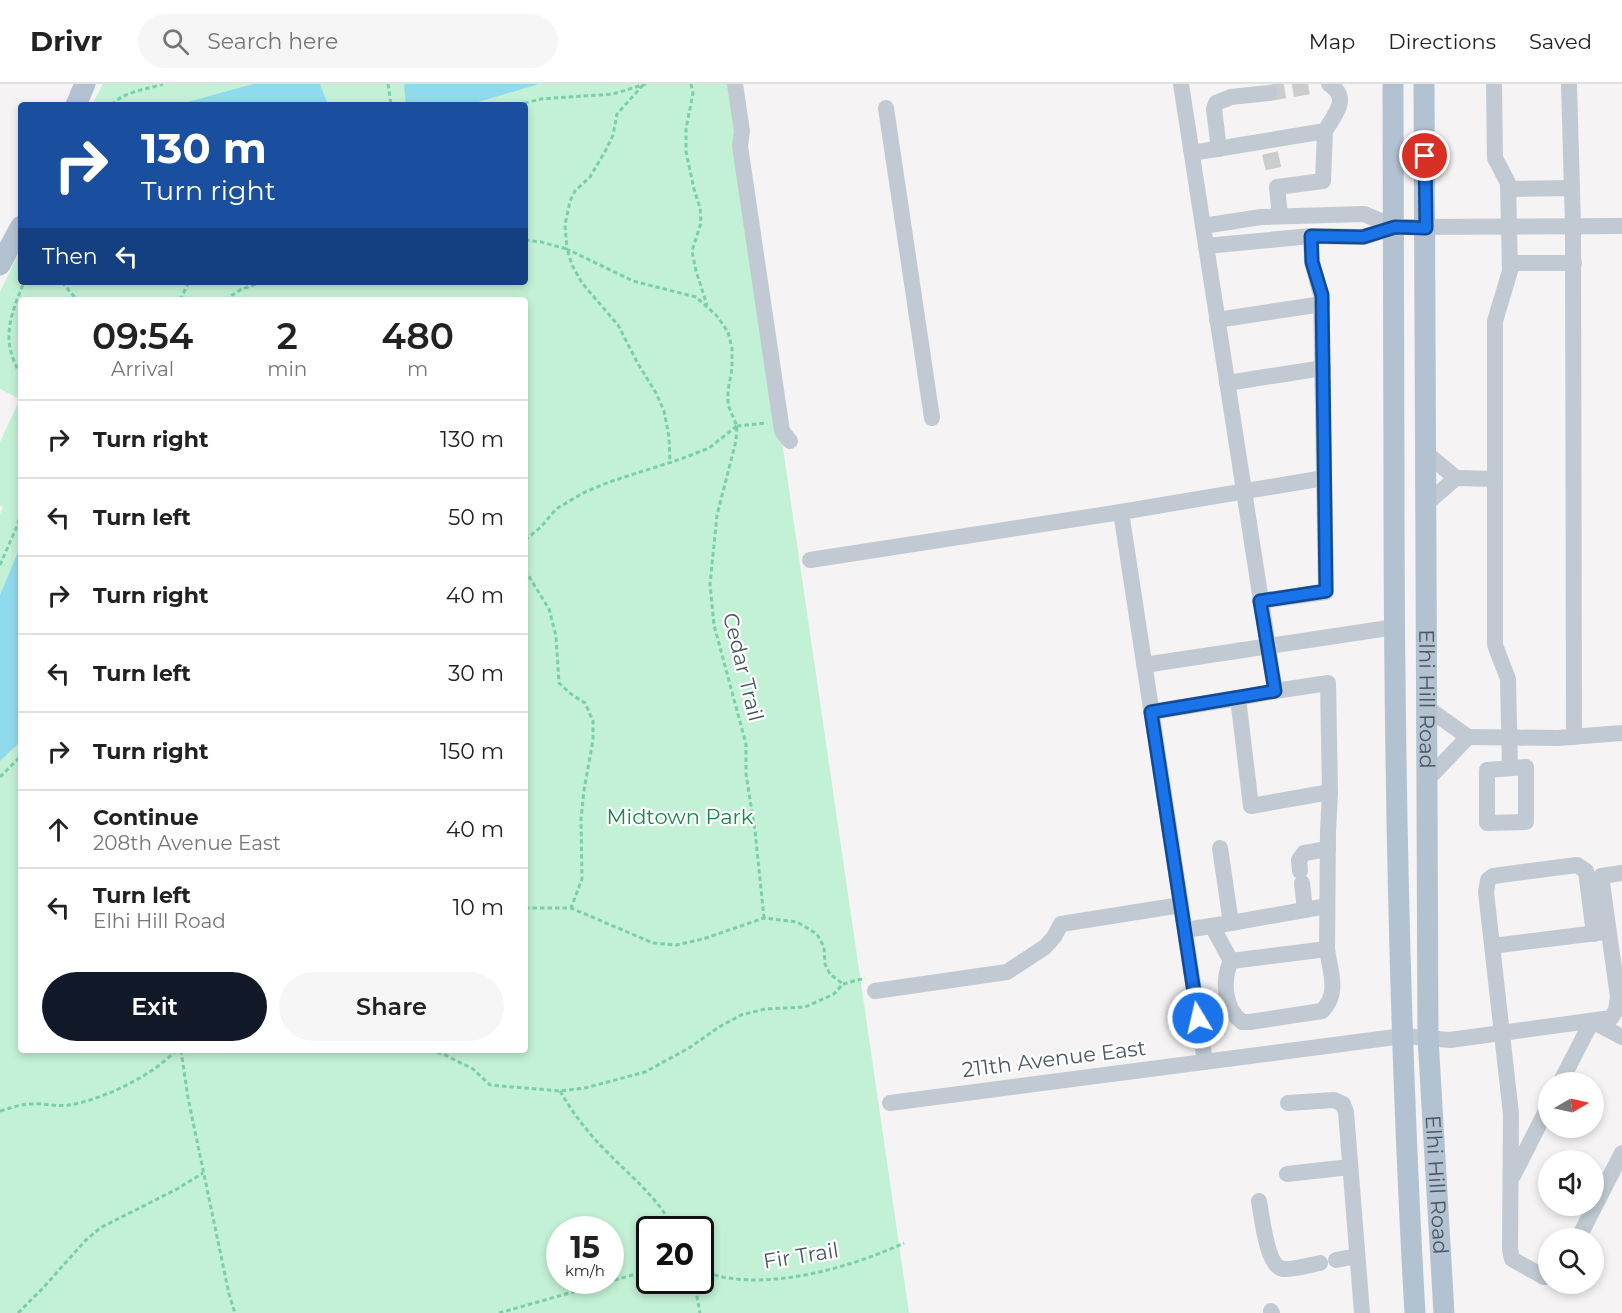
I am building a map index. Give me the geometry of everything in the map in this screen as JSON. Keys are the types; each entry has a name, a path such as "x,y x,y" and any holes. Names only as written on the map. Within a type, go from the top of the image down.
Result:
{"main road":[{"path":"77,102 85,84"},
{"name":"Elhi Hill Road","path":"1393,84 1395,627 1402,1036 1415,1313"},
{"name":"Elhi Hill Road","path":"1424,84 1428,1038 1444,1313"},
{"path":"0,265 18,232"}],"street":[{"path":"735,84 742,131 740,146 782,431 790,441"},
{"path":"1182,84 1275,691"},
{"path":"1281,216 1276,181 1323,181 1325,130 1341,106 1340,97 1335,88 1329,84"},
{"path":"1494,84 1495,158 1505,176 1508,189 1510,263 1510,271 1495,321 1495,645 1508,679 1510,768"},
{"path":"1569,84 1574,263 1574,738"},
{"path":"1219,149 1214,109 1216,103 1231,97 1269,93"},
{"path":"886,108 932,418"},
{"path":"1192,153 1219,149 1270,147 1325,130"},
{"path":"1508,189 1572,188"},
{"path":"1203,226 1281,216 1364,214 1395,227"},
{"path":"1206,246 1311,236 1363,237 1395,227 1622,226"},
{"path":"1260,601 1326,591 1322,295 1312,262 1311,236"},
{"path":"1510,263 1574,263"},
{"path":"1217,320 1322,304"},
{"path":"1227,383 1323,368"},
{"path":"1426,453 1456,478 1495,479"},
{"path":"810,560 1324,478"},
{"path":"1426,504 1456,478"},
{"path":"1121,512 1205,1062"},
{"path":"1144,665 1395,627"},
{"path":"1151,712 1328,683 1330,792 1327,949 1333,993 1328,1005 1322,1011 1242,1022 1230,1010 1225,974 1231,961"},
{"path":"1238,698 1251,806 1330,792"},
{"path":"1426,707 1468,737 1574,738 1622,732"},
{"path":"1426,781 1468,737"},
{"path":"1220,848 1231,923"},
{"path":"1305,910 1299,860 1304,854 1328,849"},
{"path":"1538,1274 1512,1259 1511,1114 1486,892 1488,880 1493,876 1577,865 1586,872 1601,933"},
{"path":"1601,933 1601,876 1622,873"},
{"path":"874,983 1007,972 1045,947 1061,924 1181,905"},
{"path":"1185,930 1327,906"},
{"path":"1212,926 1231,961"},
{"path":"1492,946 1601,933"},
{"name":"211th Avenue East","path":"890,1103 1402,1036 1450,1040 1611,1018 1616,1010 1618,997 1601,933"},
{"path":"1231,961 1327,949"},
{"path":"1566,1072 1592,1021 1622,1037"},
{"path":"1288,1103 1334,1100 1343,1104 1346,1112 1362,1313"},
{"path":"1511,1181 1538,1127"},
{"path":"1584,1228 1622,1153"},
{"path":"1287,1174 1350,1167"},
{"path":"1258,1201 1269,1254 1276,1265 1283,1269 1357,1256"}],"path":[{"path":"114,102 127,95 163,84"},
{"path":"388,84 391,102"},
{"path":"528,102 541,99 613,94 644,84"},
{"path":"644,84 617,114 613,135 607,148 590,177 575,191 570,201 565,225 567,249 572,265 582,283 618,325 664,411 669,437 670,463"},
{"path":"691,84 693,93 686,129 686,152 702,223 692,252 696,272 708,306"},
{"path":"528,240 567,249 633,281 696,297 708,306 728,332 732,348 728,405 736,426"},
{"path":"64,285 74,297"},
{"path":"230,297 253,285"},
{"path":"18,297 8,322 7,339 8,353 18,370"},
{"path":"528,538 542,527 556,509 583,493 709,447 736,426 781,422"},
{"name":"Cedar Trail","path":"736,426 735,441 717,515 710,584 714,625 746,744 746,774 755,831 764,918"},
{"path":"0,565 15,533 18,520"},
{"path":"528,575 549,609 556,636 559,684 585,703 593,721 593,740 584,790 582,879 571,908"},
{"path":"0,777 18,759"},
{"path":"528,908 571,908 653,943 676,945 703,939 764,918 797,922 817,934 824,947 825,964 830,974 843,984 874,983"},
{"path":"440,1053 472,1069 490,1084 560,1091 585,1088 645,1072 689,1048 719,1026 741,1015 765,1009 805,1007 834,994 843,984"},
{"path":"0,1111 34,1103 69,1105 108,1093 148,1074 172,1053"},
{"path":"181,1053 203,1173 235,1313"},
{"path":"560,1091 577,1120 646,1189 664,1216"},
{"path":"18,1313 100,1228 177,1189 203,1173"},
{"name":"Fir Trail","path":"714,1274 731,1278 772,1279 806,1274 847,1265 904,1243"},
{"path":"499,1313 636,1274"},
{"path":"696,1294 700,1313"}],"green space":[{"name":"Midtown Park","path":"103,84 730,84 909,1313 0,1313 0,514 3,507 0,506 0,442 18,403 18,1053 528,1053 528,297 18,297 18,398 0,389 0,292 18,255 18,285 528,285 528,102 94,102"}],"water":[{"path":"253,84 320,84 327,102 188,102"},
{"path":"404,84 539,84 478,102 406,102"},
{"path":"18,552 18,744 0,761 0,595"}],"tunnel":[{"path":"1269,93 1311,86"},
{"path":"1270,153 1275,176"}],"route":[{"path":"1198,1018 1151,712 1275,691 1260,601 1326,591 1322,295 1312,262 1311,236 1363,237 1395,227 1426,228 1425,156"}]}
